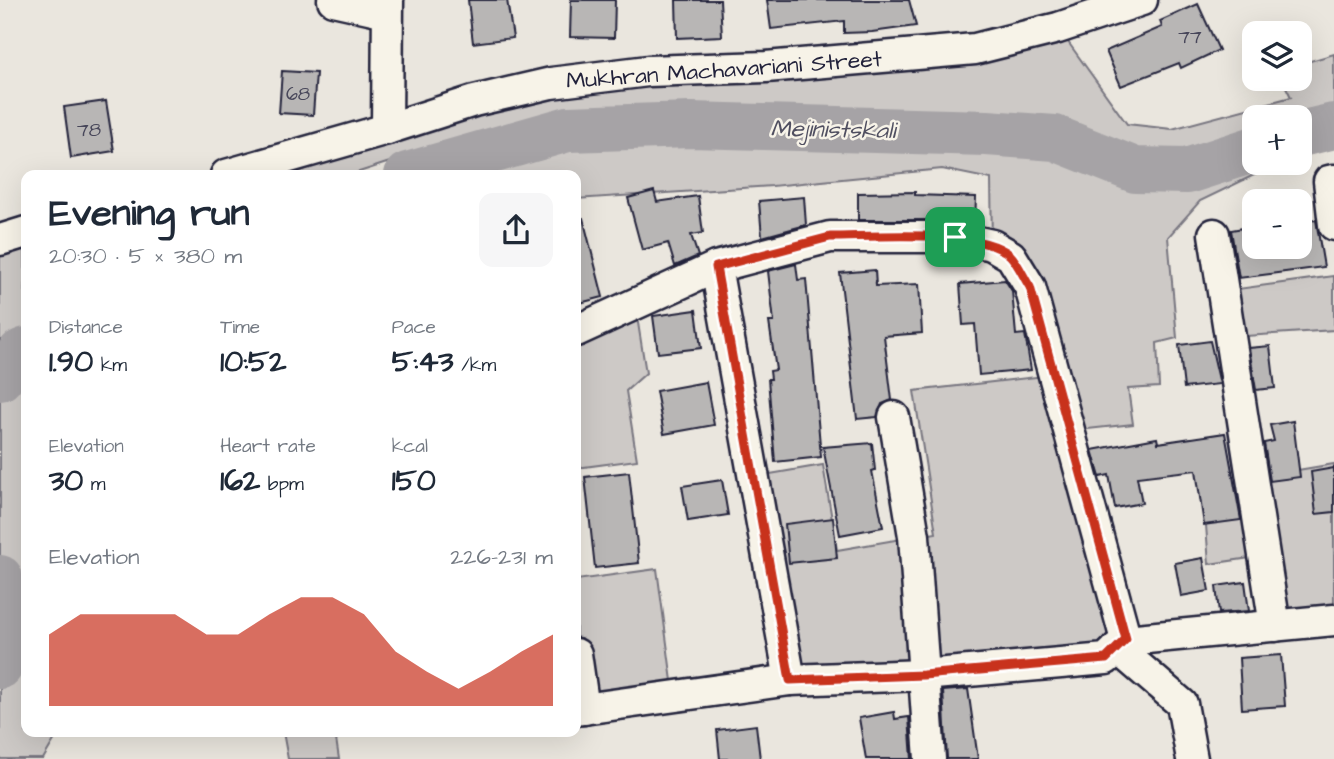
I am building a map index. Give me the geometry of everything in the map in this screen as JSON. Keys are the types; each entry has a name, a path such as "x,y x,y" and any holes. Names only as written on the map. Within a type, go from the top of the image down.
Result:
{"street":[{"path":"333,0 387,6 387,129"},
{"name":"Mukhran Machavariani Street","path":"244,170 474,101 551,83 648,71 766,67 975,49 1058,28 1142,0"},
{"path":"1334,180 1329,181 1334,225"},
{"path":"0,240 21,234"},
{"path":"1214,234 1275,626"},
{"path":"581,329 716,267 830,237 955,237 992,245 1011,256 1030,287 1122,644 1182,704 1192,759"},
{"path":"716,267 790,680"},
{"path":"894,417 914,536 930,759"},
{"path":"581,709 790,680 923,675 1106,659 1122,644 1334,620"}],"shaded area":[{"path":"1058,28 1127,124 1172,129 1242,110 1242,175 1254,175 1200,201 1168,237 1177,338 1157,343 1159,387 1128,389 1133,424 1069,431 1126,640 1106,659 790,680 753,477 823,465 837,550 936,533 914,391 1054,375 1030,287 992,245 991,179 942,169 772,186 581,199 581,170 404,170 399,159 365,170 303,170 474,101"},
{"path":"1334,54 1334,145 1312,150 1312,105 1261,105 1291,97 1288,91 1312,91 1312,60"},
{"path":"21,250 21,338 0,351 0,256"},
{"path":"1334,276 1334,330 1230,337 1223,291"},
{"path":"635,304 646,373 626,391 637,460 581,467 581,329"},
{"path":"21,352 21,737 56,737 43,759 0,759 0,666 8,645 6,594 0,578 0,378"},
{"path":"1334,464 1334,620 1275,626 1264,556 1209,564 1203,486"},
{"path":"657,569 674,696 584,709 581,688 581,579"},
{"path":"284,737 336,737 339,759 288,759"}],"building":[{"path":"468,0 507,0 513,38 473,43"},
{"path":"571,0 615,0 614,38 570,37"},
{"path":"676,0 720,0 722,36 677,38"},
{"path":"767,0 909,0 916,26 844,33 844,21 771,29"},
{"path":"1198,4 1219,50 1181,68 1179,63 1121,86 1106,51 1162,27 1160,21"},
{"path":"282,71 316,73 313,115 279,113"},
{"path":"106,101 114,151 71,158 64,107"},
{"path":"654,191 657,202 698,196 703,233 691,235 698,256 675,266 668,243 642,250 628,198"},
{"path":"915,192 915,195 976,197 975,223 955,220 858,220 858,193"},
{"path":"804,197 806,225 762,237 759,201"},
{"path":"581,218 583,218 603,297 581,303"},
{"path":"1312,220 1316,220 1324,267 1239,278 1231,230 1242,228 1242,259 1312,259"},
{"path":"796,264 798,280 806,279 821,457 775,462 768,379 771,379 770,371 776,370 769,322 774,322 768,271"},
{"path":"875,270 876,286 919,284 922,333 884,336 892,400 882,404 877,417 857,419 840,273"},
{"path":"1005,280 1012,291 1016,335 1025,334 1031,370 979,375 975,324 963,325 960,284"},
{"path":"696,310 701,348 658,353 653,316"},
{"path":"1210,341 1220,384 1184,388 1179,345"},
{"path":"1270,346 1275,388 1256,390 1249,348"},
{"path":"706,382 714,425 664,434 656,391"},
{"path":"1293,421 1300,477 1270,481 1264,443 1274,441 1270,425"},
{"path":"1225,433 1241,520 1204,525 1196,470 1137,477 1142,503 1115,508 1109,475 1100,477 1092,450 1157,438 1158,443"},
{"path":"872,443 875,470 872,471 883,527 840,535 823,447"},
{"path":"1334,468 1334,512 1316,514 1311,472"},
{"path":"629,472 639,563 595,568 585,477"},
{"path":"722,480 728,515 688,521 682,486"},
{"path":"833,518 837,558 789,563 785,524"},
{"path":"1203,558 1209,591 1181,596 1175,563"},
{"path":"1245,582 1249,611 1219,613 1216,586"},
{"path":"1281,655 1285,706 1242,709 1239,658"},
{"path":"968,689 978,759 947,759 943,691"},
{"path":"894,712 895,719 909,717 912,759 866,759 859,718"},
{"path":"756,725 760,759 720,759 717,730"}],"waterway":[{"name":"Mejinistskali","path":"424,170 568,129 691,125 987,133 1055,138 1135,170 1187,171 1242,153"},
{"name":"Mejinistskali","path":"1312,131 1334,126"},
{"name":"Mejinistskali","path":"0,378 21,352"},
{"name":"Mejinistskali","path":"0,578 8,622 0,666"}],"route":[{"path":"830,237 955,237 992,245 1011,256 1030,287 1126,639 1106,659 923,675 790,680 716,267 830,237"}]}
